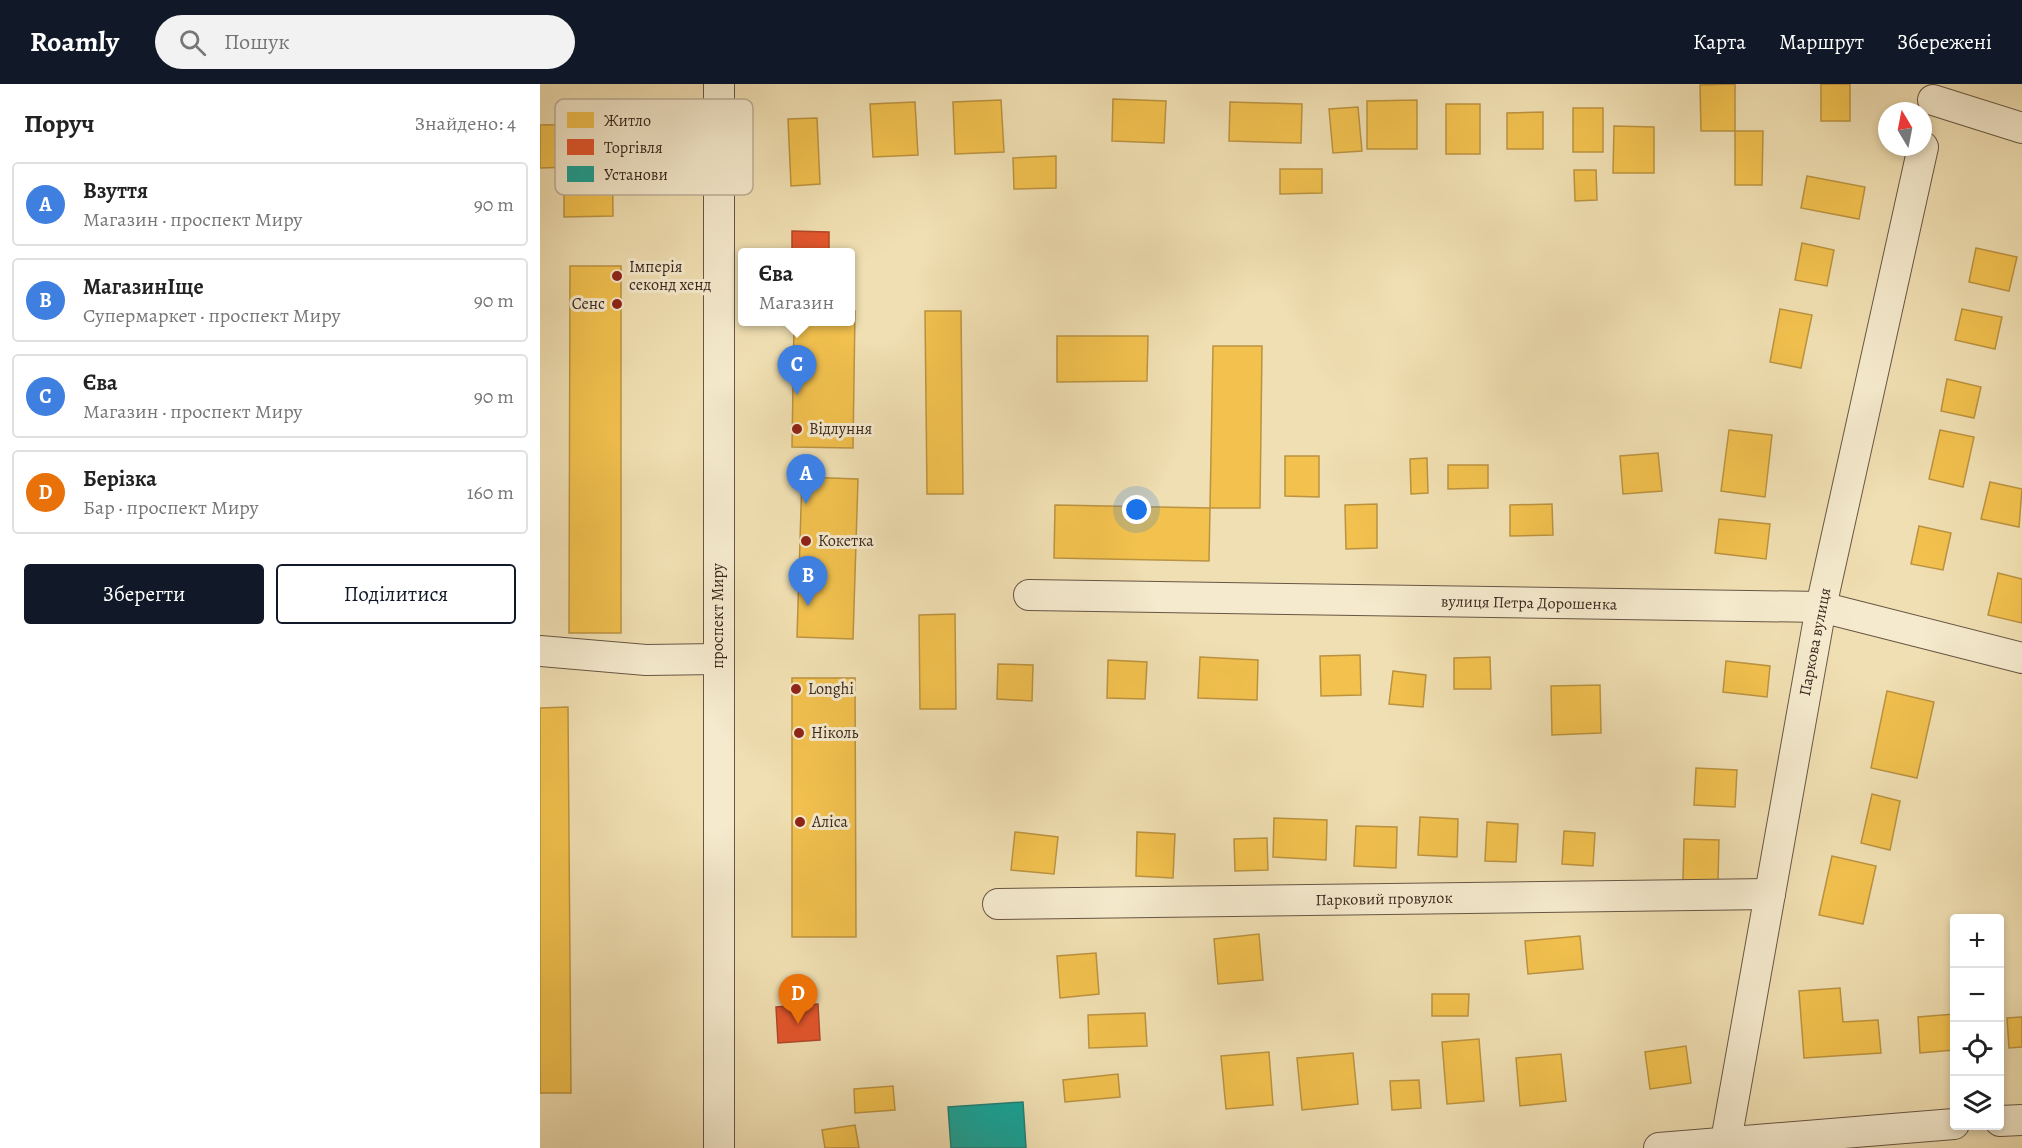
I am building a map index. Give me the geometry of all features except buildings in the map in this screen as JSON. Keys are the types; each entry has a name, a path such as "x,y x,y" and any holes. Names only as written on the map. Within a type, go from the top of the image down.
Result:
{"street":[{"name":"проспект Миру","path":"719,84 719,99"},
{"path":"1935,92 2022,128"},
{"name":"Паркова вулиця","path":"1726,1141 1821,607 1921,156"},
{"name":"проспект Миру","path":"719,195 719,1148"},
{"name":"вулиця Петра Дорошенка","path":"1029,596 1821,607 2022,658"},
{"path":"540,651 646,660 718,659"},
{"name":"Парковий провулок","path":"998,904 1770,894"},
{"path":"2004,1121 2022,1120"},
{"path":"1659,1148 1950,1124"}],"place":[{"name":"Імперія секонд хенд","path":"617,276"},
{"name":"Сенс","path":"617,304"},
{"name":"Єва","path":"797,395"},
{"name":"Відлуння","path":"797,429"},
{"name":"Взуття","path":"806,504"},
{"name":"Кокетка","path":"806,541"},
{"name":"МагазинІще","path":"808,606"},
{"name":"Longhi","path":"796,689"},
{"name":"Ніколь","path":"799,733"},
{"name":"Аліса","path":"800,822"},
{"name":"Берізка","path":"798,1024"}]}
